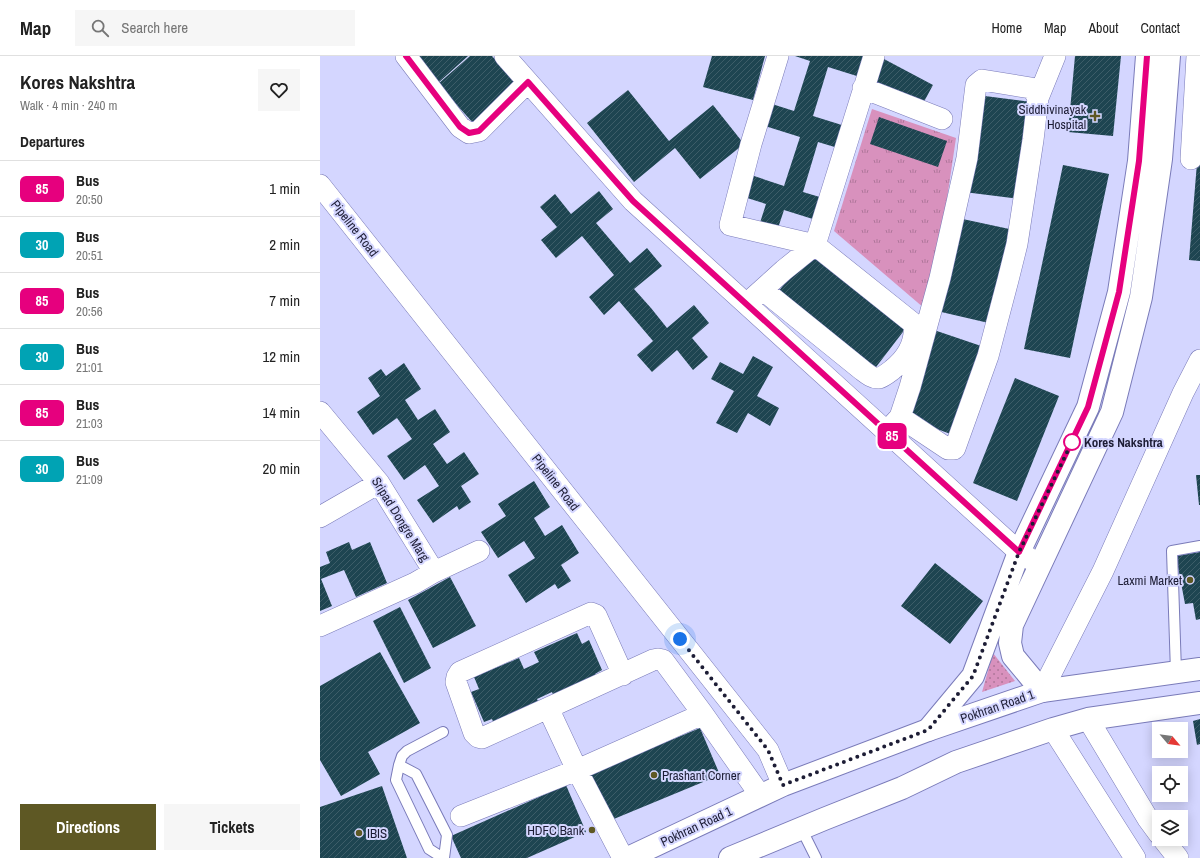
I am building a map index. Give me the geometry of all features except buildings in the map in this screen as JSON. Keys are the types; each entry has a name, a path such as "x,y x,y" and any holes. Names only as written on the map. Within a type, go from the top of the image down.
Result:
{"street":[{"path":"406,56 460,127 469,133 479,131 528,82"},
{"path":"505,56 633,201 746,304 893,424 1019,552 1040,565"},
{"path":"763,290 862,370 872,376 879,378 887,374 905,358 909,351 914,337 914,324 815,245 730,225 751,144 778,56"},
{"path":"746,304 815,245 874,56"},
{"path":"893,424 948,449 955,448 988,356 1017,244 1038,98 1055,56"},
{"path":"928,730 973,676 1019,552 1088,407 1119,292 1139,161 1147,56"},
{"path":"1169,56 1161,158 1141,296 1112,412 1012,625 1010,643 1013,656 1042,691 1103,571 1183,393 1200,360"},
{"path":"1161,158 1195,159 1197,56"},
{"path":"893,424 910,386 940,278 966,158 976,85 982,80 1031,88 1038,98"},
{"path":"863,88 942,119"},
{"name":"Pipeline Road","path":"320,185 768,750 788,783"},
{"name":"Sripad Dongre Marg","path":"320,412 379,483 434,572"},
{"path":"320,517 379,483"},
{"name":"Sripad Dongre Marg","path":"320,626 479,551"},
{"path":"622,675 596,615 591,613 460,672 456,682 474,733 478,737 482,738 622,675 658,658 662,660 703,714 760,795"},
{"name":"Pokhran Road 1","path":"628,858 788,783 928,730 1042,691 1200,669"},
{"path":"730,858 902,788 956,762 1053,729 1088,719 1200,703"},
{"path":"548,708 577,770 623,858"},
{"path":"461,816 577,770 703,714"},
{"path":"1088,719 1152,824"},
{"path":"1053,729 1135,858"},
{"path":"1169,846 1178,858"}],"lane":[{"path":"1176,672 1172,551 1200,546"},
{"path":"399,765 416,774 447,835 444,858 429,849 396,780 399,765 402,756 407,751 443,732"},
{"path":"801,828 816,858"}],"green space":[{"path":"872,109 956,138 944,219 924,308 834,231"},
{"path":"993,653 1015,681 982,692"}],"bus line":[{"name":"85","path":"406,56 460,127 469,133 479,131 528,82 633,201 1019,552 1088,407 1119,292 1139,161 1147,56"}],"place":[{"name":"Siddhivinayak Hospital","path":"1095,116"},
{"name":"Kores Nakshtra","path":"1072,442"},
{"name":"Laxmi Market","path":"1190,580"},
{"name":"Prashant Corner","path":"654,775"},
{"name":"HDFC Bank","path":"592,830"},
{"name":"IBIS","path":"359,833"}],"route":[{"path":"680,639 768,750 783,785 928,730 973,676 1019,552 1072,442"}]}
